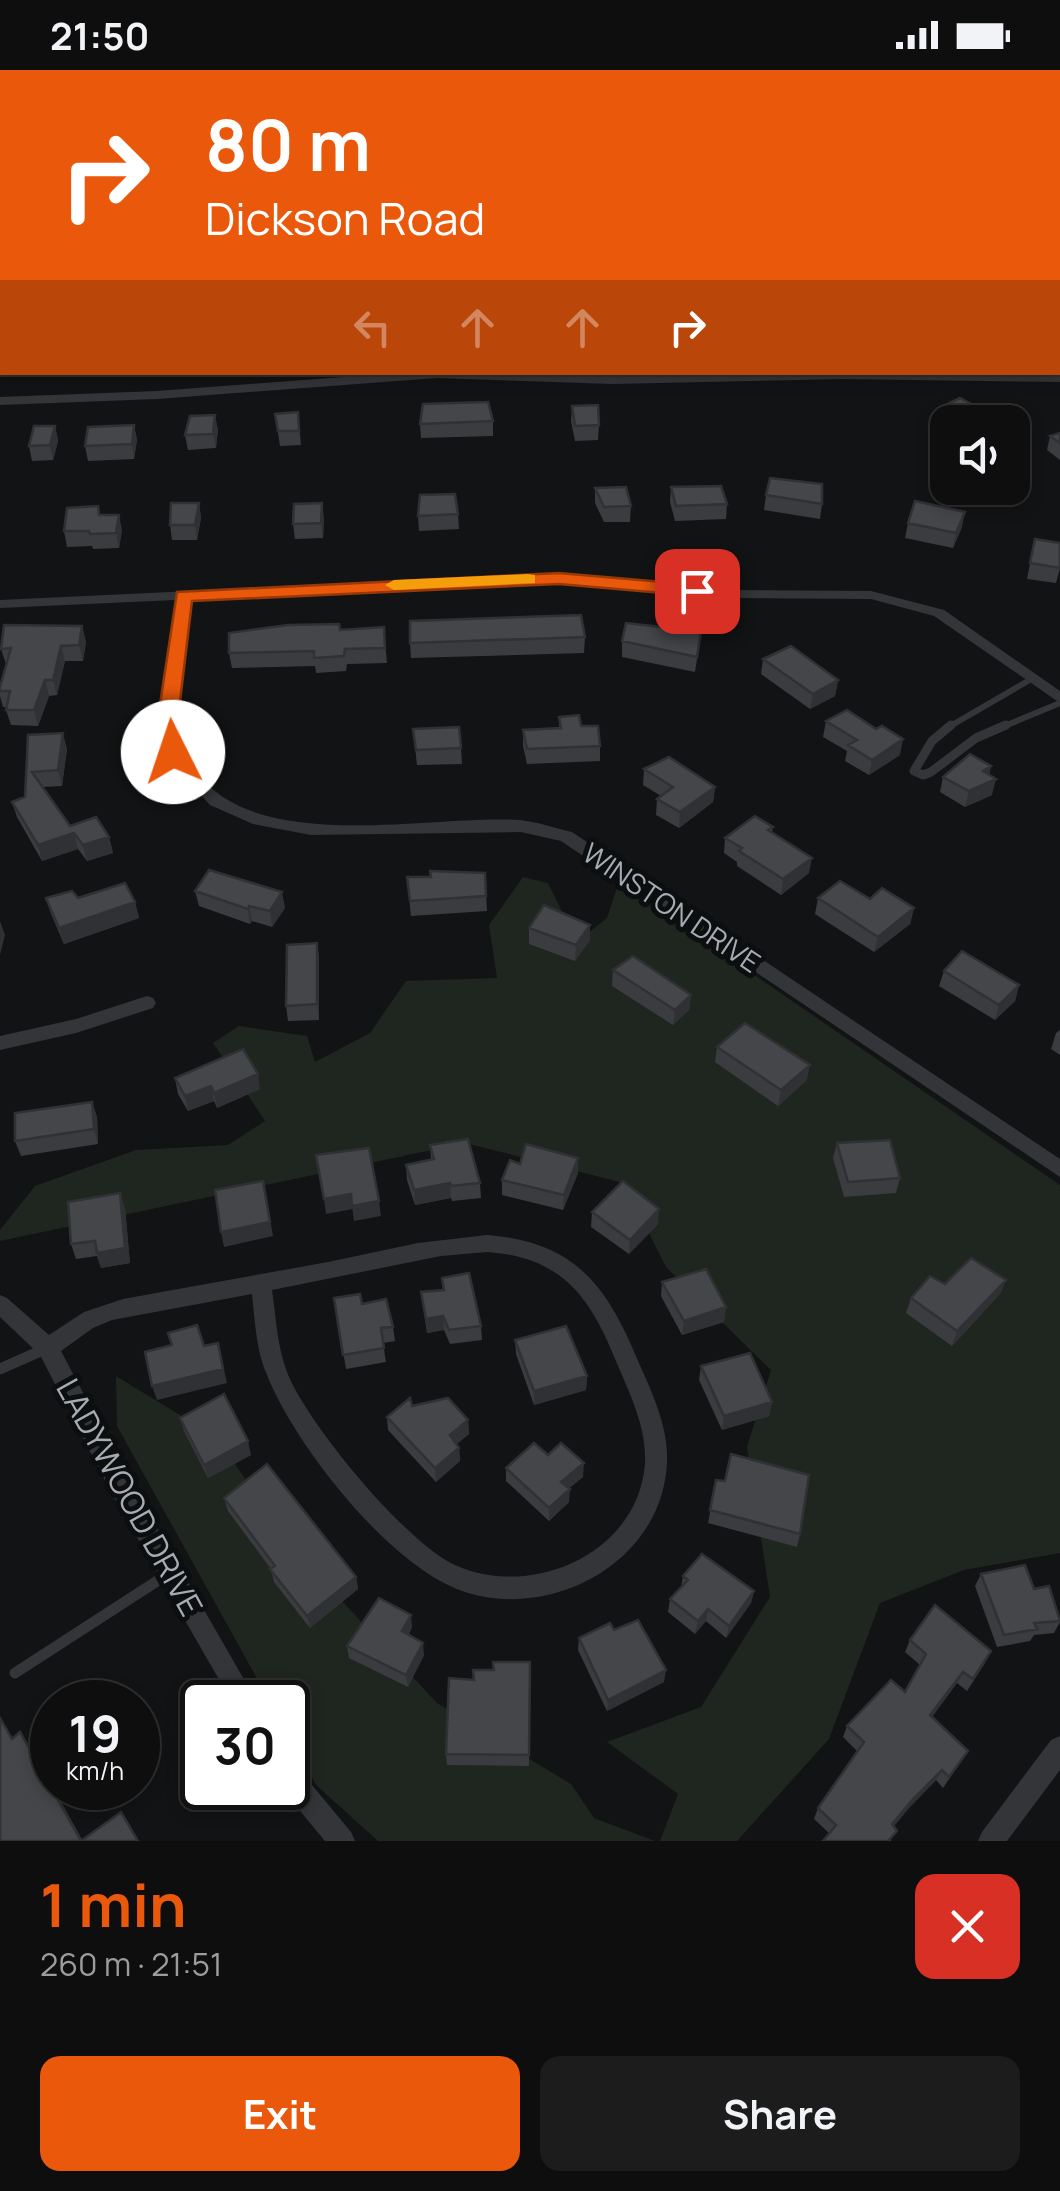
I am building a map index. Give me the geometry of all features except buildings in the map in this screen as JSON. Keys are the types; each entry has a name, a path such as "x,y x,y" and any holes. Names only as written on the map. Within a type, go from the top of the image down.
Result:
{"street":[{"path":"0,401 157,395 424,375"},
{"path":"466,375 612,380 842,375 1060,378"},
{"path":"0,604 559,578 734,594 870,595 939,613 1060,700"},
{"name":"WINSTON DRIVE","path":"183,596 168,718 170,736 180,766 219,803 264,823 302,829 502,826 566,836 1060,1169"},
{"path":"0,1043 76,1026 147,1003"},
{"path":"48,1348 100,1314 261,1283 436,1251 492,1244 527,1250 572,1272 607,1311 652,1427 656,1465 640,1517 612,1550 584,1572 532,1588 464,1581 425,1561 300,1421 276,1372 261,1283"},
{"name":"LADYWOOD DRIVE","path":"0,1304 48,1348 232,1680"},
{"path":"991,1841 1060,1749"},
{"path":"310,1802 342,1841"}],"lane":[{"path":"1033,678 964,716 924,754 914,771 923,775 931,772 976,738 1060,700"},
{"path":"0,1369 48,1348"},
{"path":"16,1673 170,1573"}],"shaded area":[{"path":"523,877 548,883 577,942 607,918 619,882 1060,1185 1060,1553 964,1570 880,1603 829,1739 737,1841 660,1841 678,1794 607,1742 701,1707 770,1597 747,1447 771,1370 666,1267 624,1183 465,1143 0,1241 0,1230 35,1186 136,1150 228,1145 265,1121 213,1043 239,1026 307,1036 315,1062 370,1033 406,981 497,978 489,925"},
{"path":"116,1376 216,1437 272,1517 328,1586 437,1703 571,1784 594,1818 655,1841 378,1841 316,1785 310,1774 310,1680 258,1680 117,1426"}],"slow traffic":[{"path":"394,585 528,579"}],"route":[{"path":"173,752 168,718 183,596 559,578 697,591"}]}
